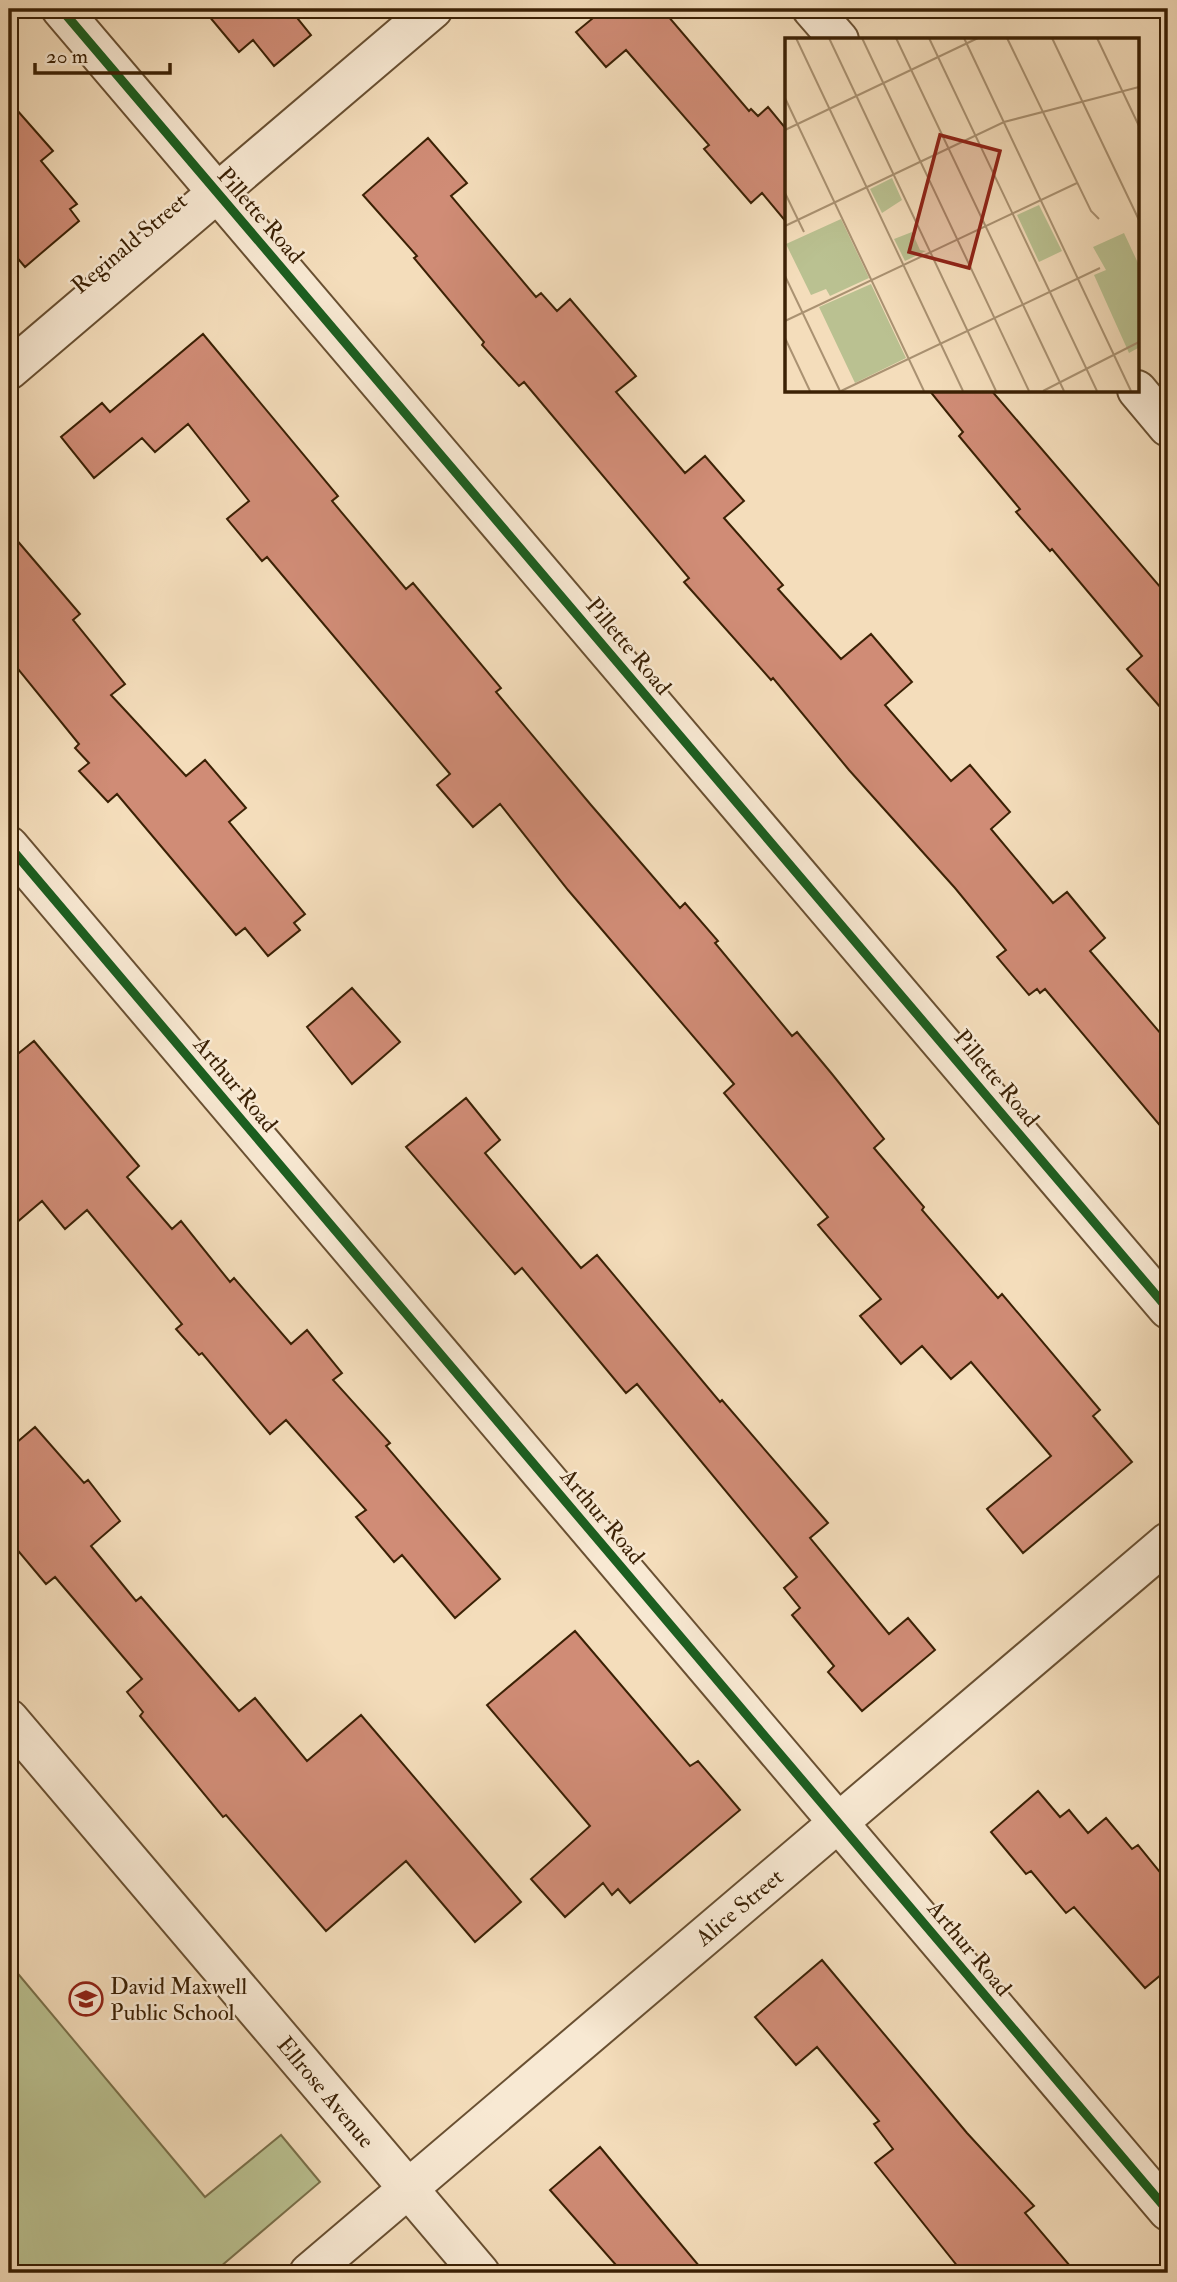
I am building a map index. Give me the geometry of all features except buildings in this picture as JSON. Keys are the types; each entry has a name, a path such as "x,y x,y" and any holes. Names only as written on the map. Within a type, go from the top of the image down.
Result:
{"street":[{"name":"Pillette Road","path":"61,9 1168,1309"},
{"name":"Reginald Street","path":"9,370 433,9"},
{"path":"812,9 837,38"},
{"path":"1138,391 1168,427"},
{"name":"Arthur Road","path":"9,846 1168,2211"},
{"name":"Alice Street","path":"309,2273 1168,1542"},
{"name":"Ellrose Avenue","path":"9,1719 480,2273"}],"green space":[{"path":"9,1963 205,2197 281,2135 320,2182 213,2273 9,2273"}],"cycle path":[{"path":"61,9 1168,1309"},
{"path":"9,846 1168,2211"}],"place":[{"name":"David Maxwell Public School","path":"86,1999"}]}
